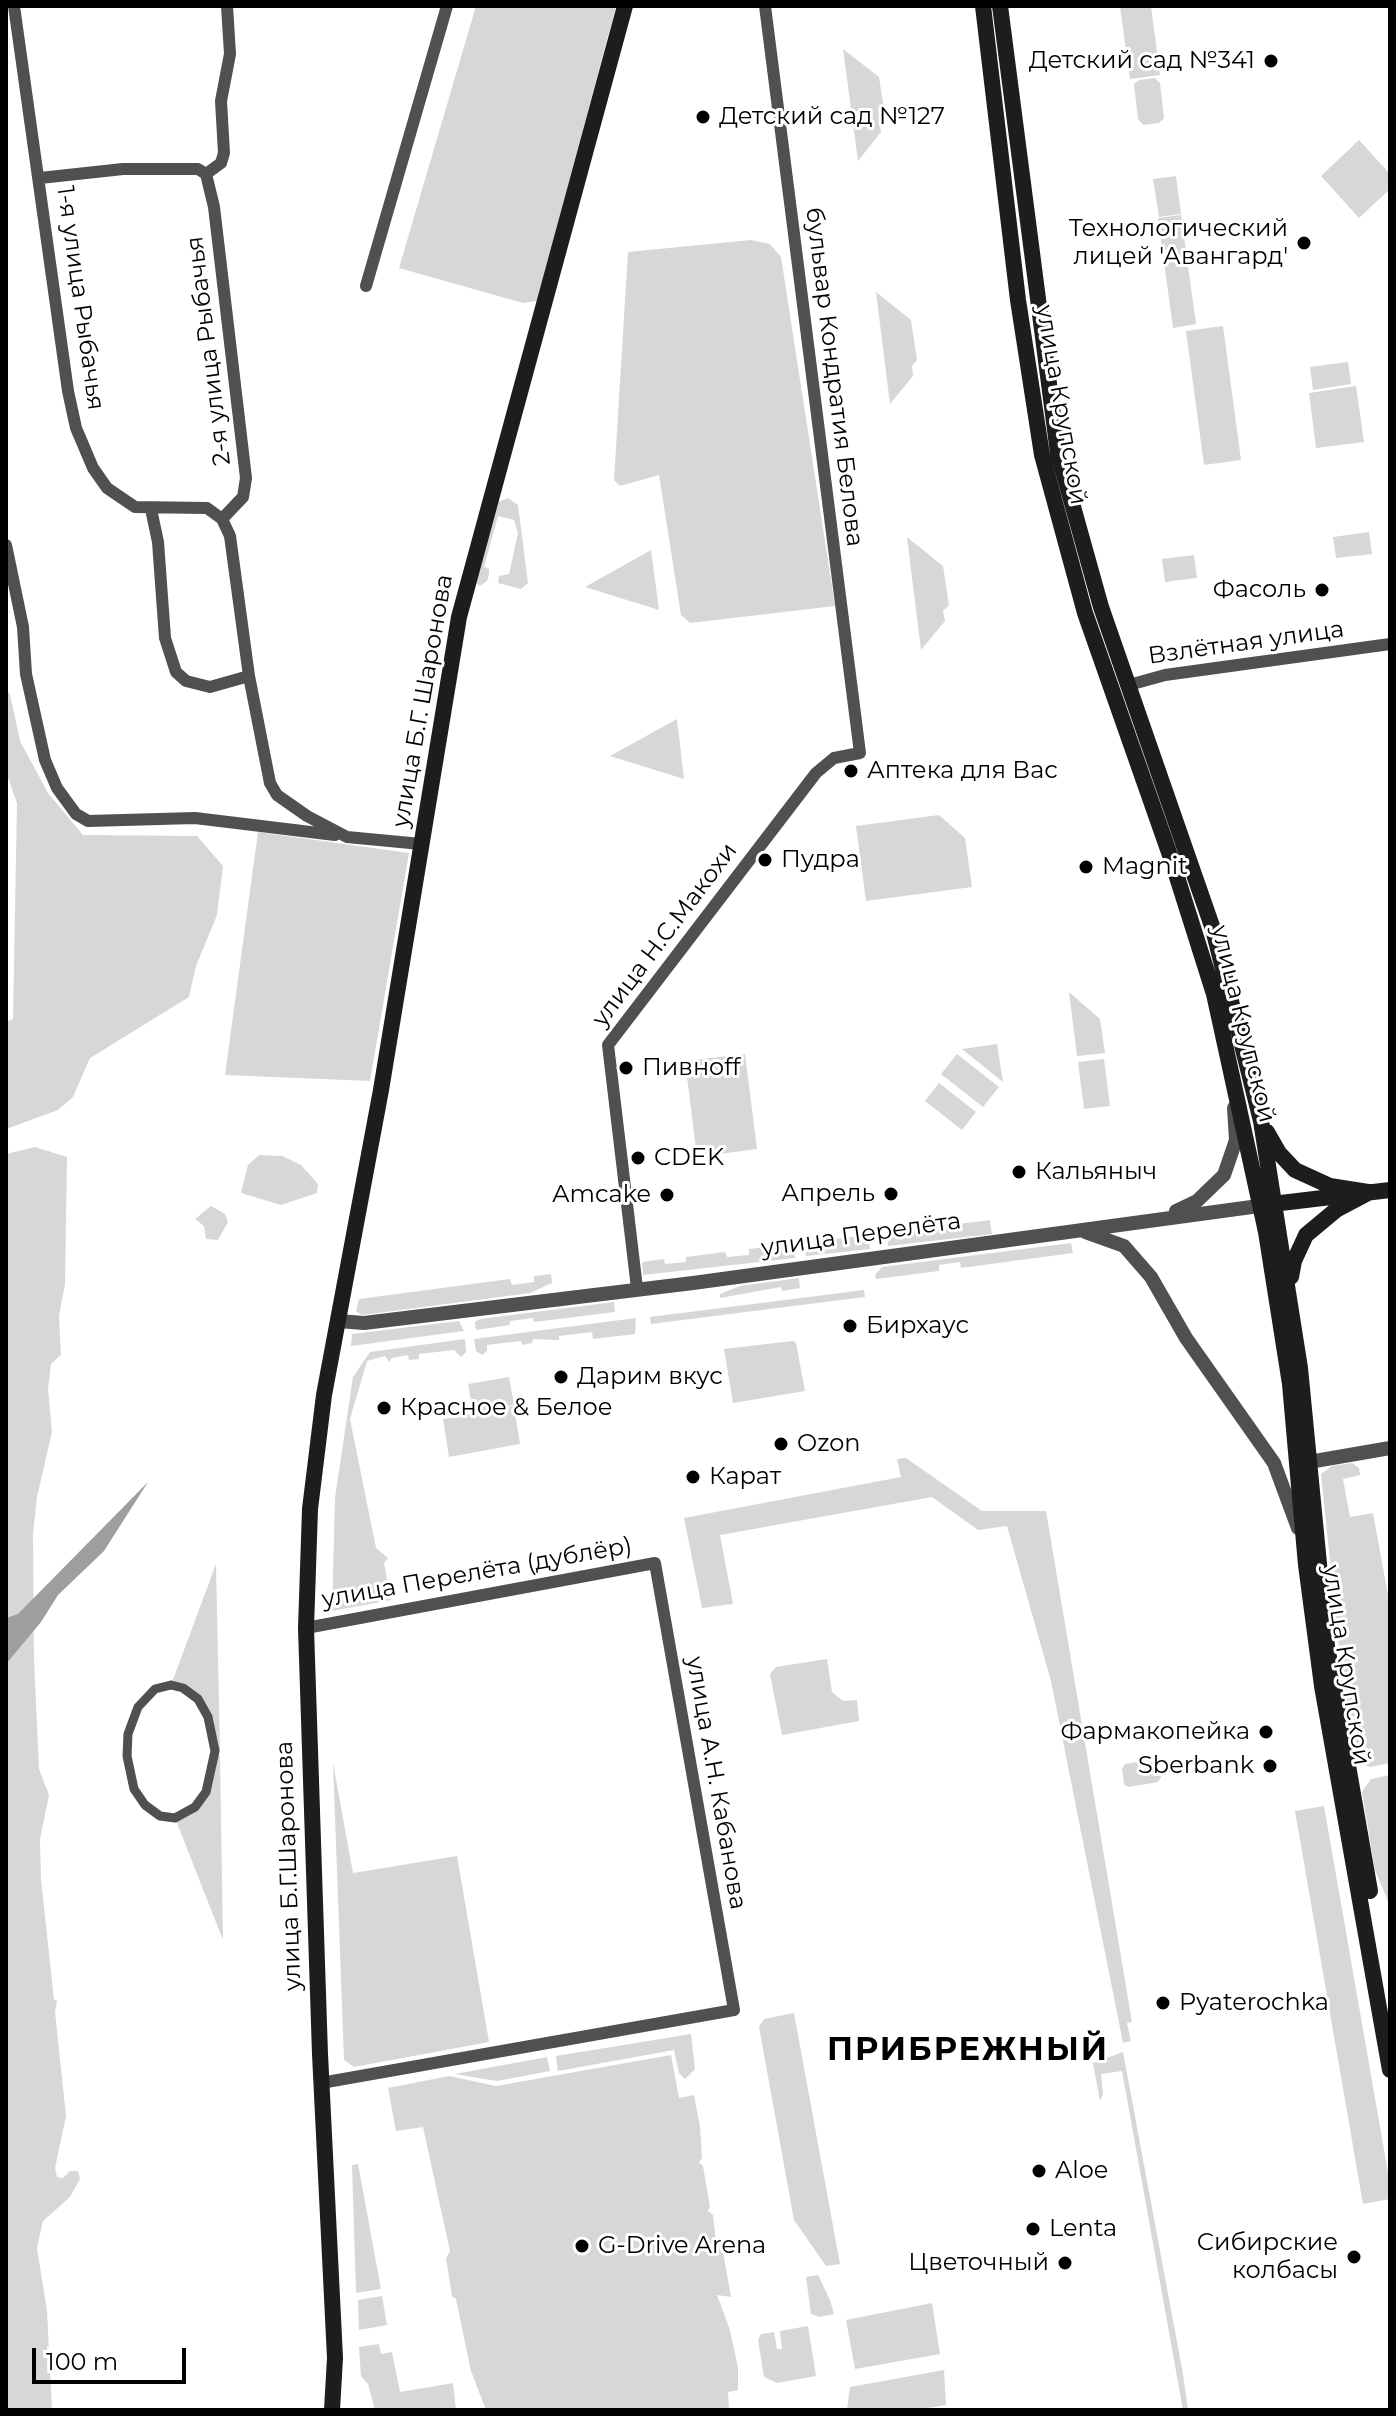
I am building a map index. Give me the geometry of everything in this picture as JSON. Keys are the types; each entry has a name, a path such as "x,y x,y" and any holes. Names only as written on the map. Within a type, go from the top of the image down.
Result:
{"main road":[{"name":"улица Б.Г. Шаронова","path":"338,1321 381,1090 459,617 625,6"},
{"name":"улица Крупской","path":"983,6 1018,300 1042,455 1085,613 1197,936 1289,1294 1327,1646 1390,2007"},
{"name":"улица Крупской","path":"1000,6 1058,453 1075,522 1213,929 1261,1121 1267,1205 1290,1384 1306,1565 1322,1686 1390,2070"},
{"path":"1261,1121 1279,1153 1295,1170 1330,1186 1370,1192"},
{"name":"улица Перелёта","path":"1267,1205 1390,1190"},
{"path":"1289,1294 1294,1261 1306,1235 1336,1210 1370,1192"},
{"name":"улица Б.Г.Шаронова","path":"332,2410 335,2358 321,2083 306,1628 310,1509 324,1395 338,1321"}],"street":[{"name":"1-я улица Рыбачья","path":"14,6 68,391 76,428 93,468 107,488 135,507 151,509"},
{"path":"40,178 123,169 198,169 206,174 221,163 224,153 221,101 230,54 227,6"},
{"path":"366,286 447,6"},
{"name":"бульвар Кондратия Белова","path":"765,6 860,753"},
{"name":"2-я улица Рыбачья","path":"206,174 211,186 246,449 243,497 222,519"},
{"path":"249,676 210,687 186,681 176,672 165,638 158,542 151,509 207,508 222,519 232,546 249,676 270,783 287,804 347,837"},
{"path":"6,545 23,627 26,674 45,760 57,788 76,814 88,821 195,818 421,844"},
{"name":"Взлётная улица","path":"1111,692 1165,675 1390,644"},
{"name":"улица Н.С.Макохи","path":"637,1288 608,1045 816,773 834,758 860,753"},
{"path":"1153,1219 1197,1201 1224,1175 1236,1140 1234,1075"},
{"name":"улица Перелёта","path":"338,1321 364,1323 1267,1205"},
{"path":"1077,1230 1124,1246 1151,1277 1186,1338 1274,1463 1296,1517 1306,1565"},
{"path":"1309,1462 1390,1448"},
{"name":"улица Перелёта (дублёр)","path":"306,1628 655,1563"},
{"name":"улица А.Н. Кабанова","path":"321,2083 734,2010 655,1563"},
{"path":"171,1685 183,1688 198,1699 208,1717 215,1751 206,1792 195,1807 175,1818 160,1816 145,1805 134,1789 127,1756 128,1734 138,1707 155,1689 171,1685"}],"shaded area":[{"path":"476,6 616,6 537,301 523,303 399,268"},
{"path":"1120,6 1151,6 1160,75 1130,79"},
{"path":"843,49 879,77 885,116 879,122 881,132 858,161"},
{"path":"1155,78 1160,83 1164,118 1159,123 1143,125 1138,119 1134,84 1139,80"},
{"path":"1359,140 1390,174 1390,189 1359,218 1321,176"},
{"path":"1176,176 1181,214 1159,217 1153,179"},
{"path":"1181,215 1196,324 1173,328 1158,218"},
{"path":"751,240 770,244 781,257 835,606 690,623 681,615 659,475 620,486 614,480 628,252"},
{"path":"876,292 911,320 917,360 912,366 913,376 890,404"},
{"path":"1223,326 1241,460 1204,465 1186,331"},
{"path":"1348,362 1351,384 1313,390 1310,367"},
{"path":"1356,386 1364,442 1316,448 1309,393"},
{"path":"508,498 518,505 528,583 521,589 498,583 499,576 509,574 518,533 514,520 498,516 484,567 489,569 489,575 480,586 476,583 498,502"},
{"path":"1369,532 1372,554 1336,558 1333,537"},
{"path":"907,537 943,566 949,605 943,611 945,621 921,650"},
{"path":"651,550 659,610 585,587"},
{"path":"1194,555 1197,578 1165,582 1162,559"},
{"path":"6,690 10,694 20,741 48,793 83,835 197,836 223,866 217,915 196,966 189,997 90,1058 73,1097 58,1110 6,1129 6,1022 13,1019 17,803 6,772"},
{"path":"677,719 684,779 610,756"},
{"path":"939,815 965,838 972,887 866,901 856,826"},
{"path":"258,832 409,853 370,1081 225,1075"},
{"path":"1069,992 1100,1019 1105,1053 1077,1056"},
{"path":"997,1044 1003,1082 962,1049"},
{"path":"745,1054 757,1149 697,1157 685,1061"},
{"path":"957,1054 999,1087 983,1107 941,1074"},
{"path":"1104,1059 1110,1106 1084,1109 1078,1062"},
{"path":"939,1083 976,1112 962,1130 925,1101"},
{"path":"35,1147 67,1157 65,1284 59,1316 61,1355 51,1364 48,1389 52,1432 37,1497 33,1534 34,1659 39,1769 49,1795 40,1839 41,1879 54,2000 57,2001 55,2012 66,2116 55,2168 57,2177 63,2178 70,2171 78,2171 80,2179 70,2197 43,2221 37,2248 47,2311 52,2410 6,2410 6,1154"},
{"path":"259,1155 282,1156 301,1165 318,1184 317,1193 281,1205 241,1193 248,1165"},
{"path":"211,1206 225,1214 228,1222 218,1240 206,1239 204,1226 195,1219"},
{"path":"990,1220 992,1234 888,1246 887,1232 957,1228 958,1224"},
{"path":"868,1235 870,1249 806,1256 804,1243 811,1242 812,1246 835,1244 835,1239"},
{"path":"1071,1243 1073,1253 961,1268 960,1262 939,1265 939,1271 876,1279 875,1275 882,1267"},
{"path":"794,1244 795,1258 643,1275 642,1262 664,1259 665,1264 686,1262 686,1257 725,1252 727,1257 749,1255 749,1249"},
{"path":"551,1274 552,1283 530,1293 362,1315 356,1311 359,1299 510,1279 512,1285 534,1282 534,1276"},
{"path":"799,1278 800,1288 782,1291 781,1287 720,1298 720,1294 740,1286"},
{"path":"864,1290 865,1297 651,1324 650,1317"},
{"path":"614,1302 615,1312 534,1322 533,1318 476,1330 475,1322 480,1319"},
{"path":"636,1318 635,1334 593,1339 592,1332 559,1336 559,1340 533,1339 532,1343 522,1345 521,1341 487,1345 487,1351 482,1355 476,1351 474,1339"},
{"path":"459,1321 464,1331 351,1346 352,1334"},
{"path":"465,1339 466,1352 461,1357 454,1350 419,1354 419,1359 409,1360 408,1355 392,1358 389,1362 385,1356 367,1361 350,1419 376,1548 388,1558 384,1563 391,1600 332,1611 335,1498 353,1377 370,1352"},
{"path":"796,1343 805,1391 733,1403 724,1349"},
{"path":"509,1377 514,1405 473,1412 468,1384"},
{"path":"514,1406 520,1444 449,1457 443,1419"},
{"path":"906,1458 982,1511 1046,1511 1132,2022 1127,2023 1131,2041 1123,2043 1051,1681 1007,1526 978,1530 932,1497 720,1535 733,1604 702,1608 684,1518 901,1477 897,1459"},
{"path":"1352,1463 1359,1468 1360,1475 1343,1479 1350,1517 1373,1513 1390,1606 1390,1763 1370,1767 1361,1764 1355,1756 1339,1648 1321,1474 1332,1466"},
{"path":"148,1482 104,1551 58,1595 41,1622 6,1664 6,1618 18,1614"},
{"path":"216,1564 220,1751 215,1751 198,1699 171,1685"},
{"path":"827,1659 832,1692 843,1701 857,1700 859,1721 782,1735 770,1674 776,1667"},
{"path":"214,1756 220,1756 223,1940 175,1818 201,1800"},
{"path":"1154,1759 1158,1762 1161,1777 1158,1782 1128,1787 1124,1784 1122,1769 1125,1764"},
{"path":"333,1763 353,1873 457,1856 489,2042 354,2067 344,2060"},
{"path":"1389,1775 1390,1906 1375,1870 1362,1792 1371,1779"},
{"path":"1324,1806 1390,2184 1390,2199 1363,2204 1295,1811"},
{"path":"794,2013 840,2264 826,2266 794,2220 759,2027 764,2019"},
{"path":"691,2034 695,2069 685,2079 679,2073 674,2050 558,2071 556,2056"},
{"path":"1123,2052 1188,2410 1183,2410 1122,2071 1101,2074 1103,2094 1100,2101 1093,2063"},
{"path":"671,2055 679,2098 694,2095 700,2127 702,2158 699,2162 703,2166 710,2206 708,2211 713,2215 716,2242 723,2252 731,2297 717,2295 730,2330 738,2368 738,2390 728,2392 729,2410 486,2410 471,2371 456,2299 452,2296 446,2258 450,2251 423,2127 396,2131 388,2088 449,2076 496,2086"},
{"path":"547,2057 550,2071 497,2081 455,2074"},
{"path":"358,2164 381,2289 356,2293 352,2165"},
{"path":"818,2275 834,2314 820,2317 811,2314 806,2277"},
{"path":"382,2296 387,2325 359,2330 358,2300"},
{"path":"932,2303 940,2354 855,2369 846,2320"},
{"path":"808,2326 816,2376 777,2383 764,2377 758,2340 761,2334 774,2332 777,2349 782,2349 780,2331"},
{"path":"379,2344 381,2354 392,2352 400,2392 453,2383 456,2410 375,2410 368,2384 361,2376 359,2347"},
{"path":"944,2370 946,2405 915,2410 847,2410 850,2387"}],"place":[{"name":"Детский сад №341","path":"1271,61"},
{"name":"Детский сад №127","path":"703,117"},
{"name":"Технологический лицей 'Авангард'","path":"1304,243"},
{"name":"Фасоль","path":"1322,590"},
{"name":"Аптека для Вас","path":"851,771"},
{"name":"Пудра","path":"765,860"},
{"name":"Magnit","path":"1086,867"},
{"name":"Пивнoff","path":"626,1068"},
{"name":"CDEK","path":"638,1158"},
{"name":"Кальяныч","path":"1019,1172"},
{"name":"Апрель","path":"891,1194"},
{"name":"Amcake","path":"667,1195"},
{"name":"Бирхаус","path":"850,1326"},
{"name":"Дарим вкус","path":"561,1377"},
{"name":"Красное & Белое","path":"384,1408"},
{"name":"Ozon","path":"781,1444"},
{"name":"Карат","path":"693,1477"},
{"name":"Фармакопейка","path":"1266,1732"},
{"name":"Sberbank","path":"1270,1766"},
{"name":"Pyaterochka","path":"1163,2003"},
{"name":"Aloe","path":"1039,2171"},
{"name":"Lenta","path":"1033,2229"},
{"name":"G-Drive Arena","path":"582,2246"},
{"name":"Сибирские колбасы","path":"1354,2257"},
{"name":"Цветочный","path":"1065,2263"}],"district":[{"name":"ПРИБРЕЖНЫЙ","path":"968,2051"}]}
